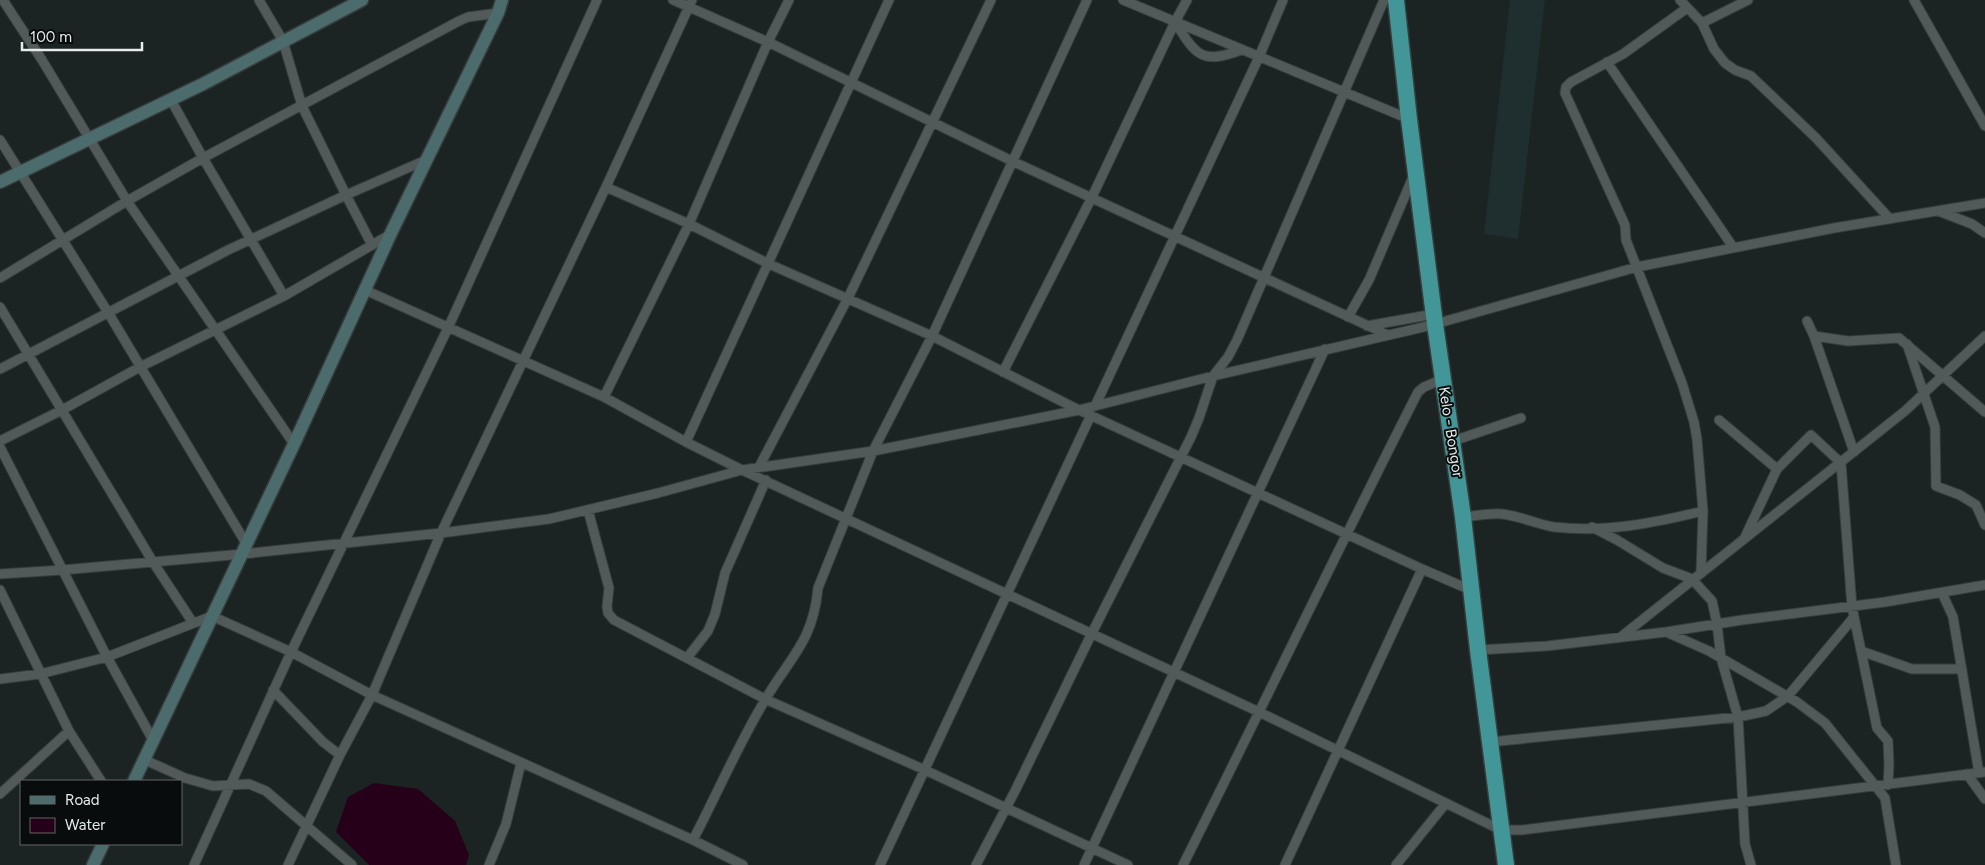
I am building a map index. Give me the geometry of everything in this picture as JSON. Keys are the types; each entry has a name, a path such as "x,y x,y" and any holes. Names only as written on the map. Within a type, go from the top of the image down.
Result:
{"highway":[{"name":"Kelo - Bongor","path":"1396,0 1434,319 1464,517 1478,650 1506,865"}],"street":[{"path":"3,0 90,138 127,201 294,444"},
{"path":"259,0 283,41 302,106 372,245"},
{"path":"0,182 171,100 362,0"},
{"path":"135,780 245,549 426,160 498,13 502,0"},
{"path":"194,865 291,652 448,328 597,0"},
{"path":"673,0 690,4 933,124 1388,335"},
{"path":"604,397 689,224 768,42 789,0"},
{"path":"686,442 889,0"},
{"path":"759,467 848,298 991,0"},
{"path":"693,840 765,699 791,663 811,626 816,608 818,588 873,451 932,336 1087,0"},
{"path":"1123,0 1409,119"},
{"path":"1003,372 1092,197 1187,0"},
{"path":"1096,404 1259,57 1283,0"},
{"path":"976,865 1015,791 1199,418 1213,376 1238,340 1263,277 1384,0"},
{"path":"1680,0 1702,23 1714,49 1725,63 1735,70 1751,76 1758,82 1816,138 1890,219"},
{"path":"1702,23 1748,0"},
{"path":"1914,0 1985,126"},
{"path":"288,865 340,755 372,695 441,532 606,187 690,4"},
{"path":"1687,8 1638,44 1571,82 1566,87 1565,93 1625,225 1626,240 1682,383 1694,422 1703,511 1701,572"},
{"path":"0,278 127,201 203,158 468,17 498,13"},
{"path":"1175,22 1193,50 1205,57 1224,56 1241,50"},
{"path":"1607,62 1733,247"},
{"path":"171,100 284,296"},
{"path":"0,140 140,367 245,549"},
{"path":"0,369 108,314 178,275 346,195 426,160"},
{"path":"1348,317 1370,280 1416,172"},
{"path":"606,187 689,224 769,264 932,336 1079,410 1473,591"},
{"path":"0,574 153,562 245,549 344,542 550,518 658,493 742,470 873,451 1079,410 1096,404 1388,335 1434,319 1637,267 1733,247 1985,203"},
{"path":"1941,212 1972,224 1985,232"},
{"path":"0,441 62,410 140,367 284,296 391,234"},
{"path":"365,290 604,397 742,470 1259,712 1502,830 1522,830 1982,772 1953,617 1942,593"},
{"path":"0,307 153,562 192,623"},
{"path":"1367,326 1434,319"},
{"path":"1807,321 1814,336 1854,452"},
{"path":"1814,336 1848,341 1899,338 1985,412"},
{"path":"1622,636 1841,463 1924,394 1985,336"},
{"path":"1907,344 1934,427 1936,486 1960,495 1976,504 1985,525"},
{"path":"1084,865 1325,349"},
{"path":"1183,865 1418,392 1424,387 1443,379"},
{"path":"880,865 1091,415"},
{"path":"1453,441 1521,418"},
{"path":"1719,420 1777,469"},
{"path":"1745,537 1777,469 1811,435 1841,463 1852,606 1877,728 1888,741 1888,785"},
{"path":"0,447 107,657 154,742"},
{"path":"687,658 708,631 715,614 725,573 766,480"},
{"path":"588,510 609,588 608,614 614,620 765,699 925,770 1128,865"},
{"path":"1464,517 1500,514 1553,526 1592,527 1633,525 1662,521 1703,511"},
{"path":"1592,527 1663,568 1692,579 1712,601 1721,658 1738,717 1745,844 1751,865"},
{"path":"1285,865 1339,752 1422,569"},
{"path":"1478,650 1547,646 1666,632 1942,593 1985,585"},
{"path":"0,590 69,731 100,780"},
{"path":"0,679 40,674 107,657 212,616 291,652 372,695 693,840 743,865"},
{"path":"1490,742 1738,717 1766,711 1788,696 1854,617"},
{"path":"1666,632 1721,658 1788,696 1813,712 1825,723 1885,798 1896,865"},
{"path":"1861,651 1912,669 1962,669"},
{"path":"274,690 323,742 340,755"},
{"path":"0,791 69,731"},
{"path":"145,760 184,778 212,786 249,784 266,791 352,865"},
{"path":"489,865 506,824 521,762"},
{"path":"1967,774 1985,799"},
{"path":"1396,865 1446,803"},
{"path":"93,865 103,845"}],"shaded area":[{"path":"1510,0 1545,0 1518,239 1484,234"}],"water":[{"path":"374,783 418,789 455,821 469,855 466,865 369,865 336,832 348,797"}]}
